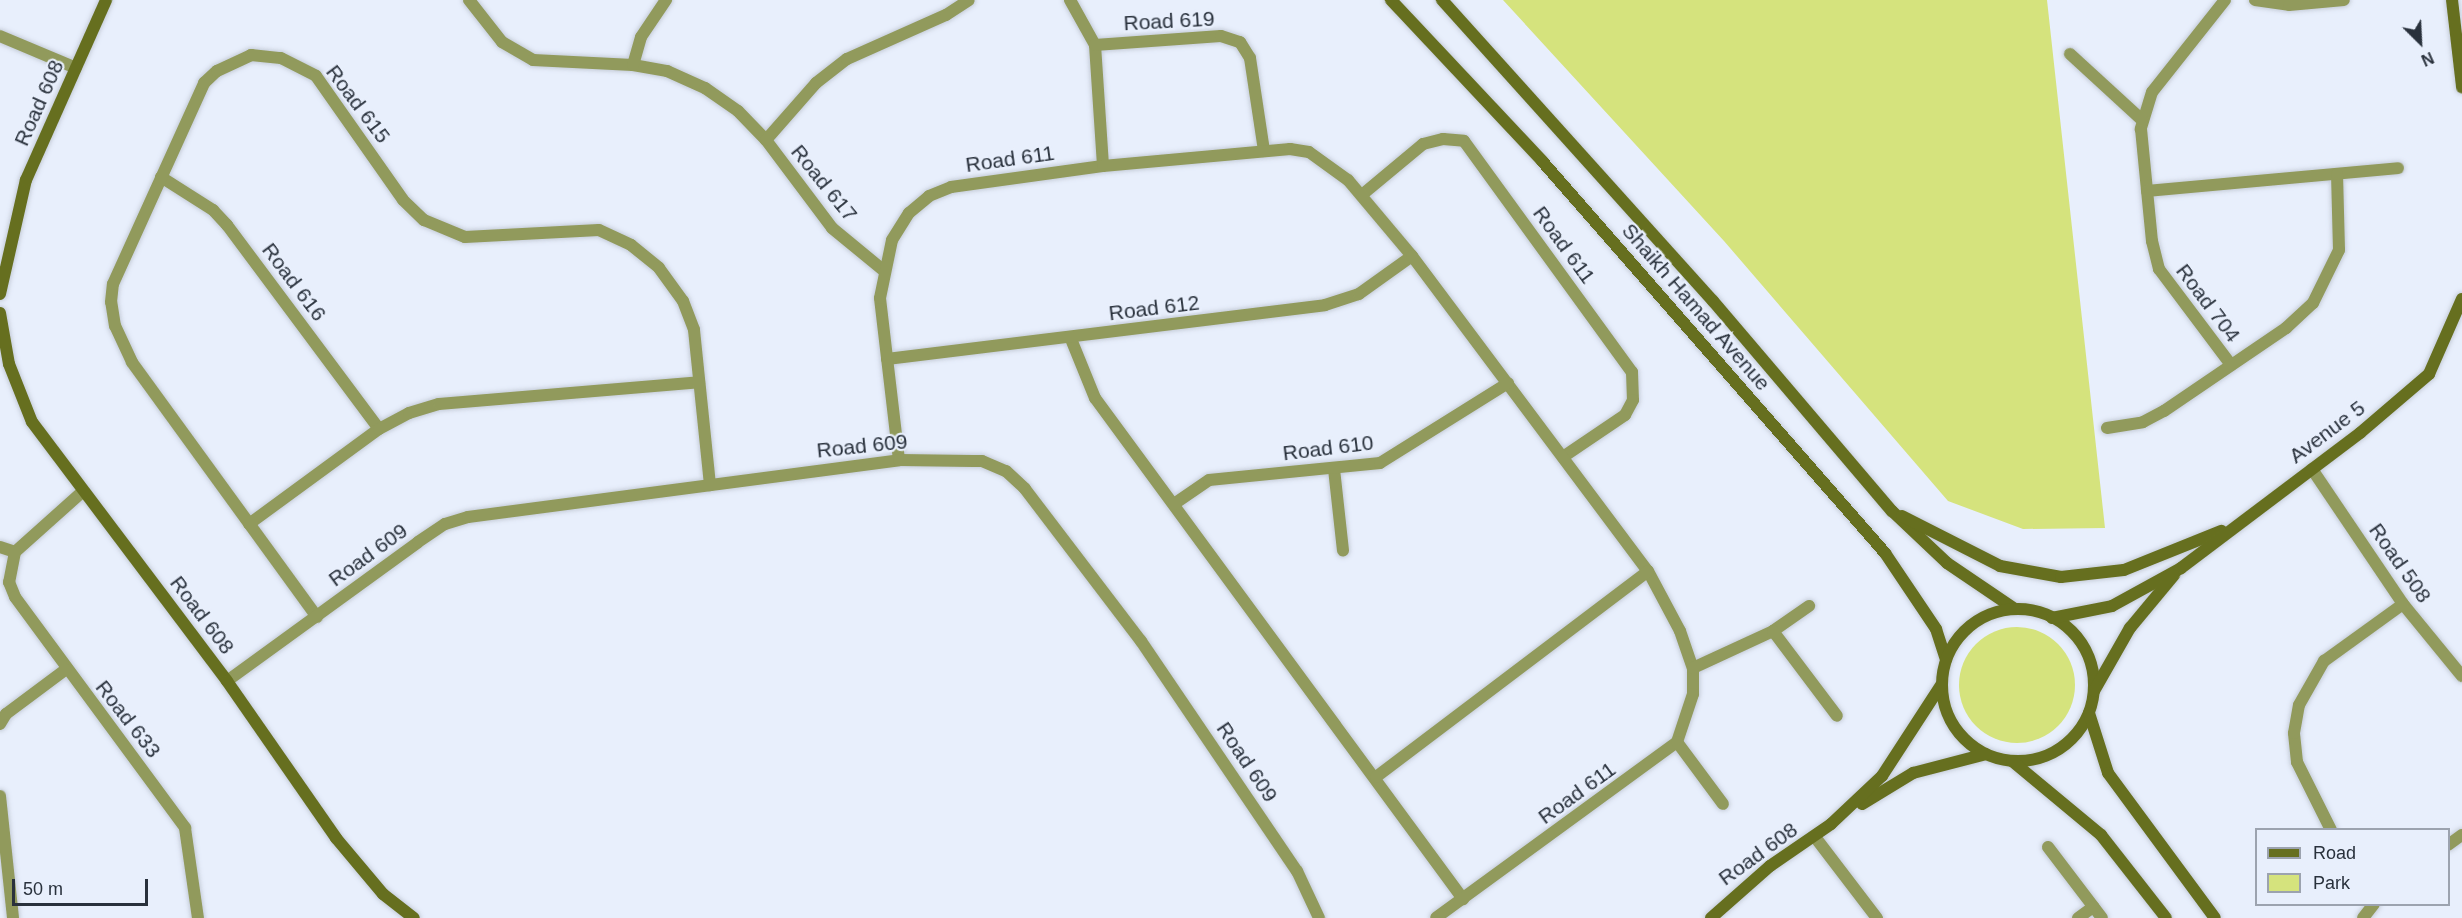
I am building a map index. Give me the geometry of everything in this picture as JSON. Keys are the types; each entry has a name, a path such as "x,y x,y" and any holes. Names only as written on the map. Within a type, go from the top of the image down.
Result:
{"main road":[{"name":"Road 608","path":"0,294 26,180 106,0"},
{"name":"Shaikh Hamad Avenue","path":"1391,0 1542,161 1885,553 1924,609 1947,659"},
{"name":"Shaikh Hamad Avenue","path":"1442,0 1765,360 1892,511 1947,563 2015,609"},
{"path":"2452,0 2462,87"},
{"name":"Avenue 5","path":"2052,618 2112,606 2181,568 2312,469 2429,374 2462,299"},
{"name":"Road 608","path":"0,313 9,364 32,423 227,681 336,838 383,894 414,918"},
{"path":"1892,511 2000,566 2061,577 2124,570 2238,523"},
{"name":"Avenue 5","path":"2093,693 2130,628 2181,568"},
{"path":"2012,761 2052,753 2074,736 2089,713 2093,693 2087,653 2071,631 2052,618 2015,609 1973,624 1947,659 1941,684 1946,710 1957,732 1986,754 2012,761 2101,835 2166,918"},
{"name":"Road 608","path":"1711,918 1770,866 1831,824 1882,776 1941,684"},
{"path":"2089,713 2108,773 2215,918"},
{"name":"Road 608","path":"1831,824 1913,773 1986,754"}],"street":[{"name":"Road 617","path":"469,0 502,42 533,60 633,64 667,71 705,88 738,111 766,140 832,228 883,270"},
{"path":"633,64 641,37 666,0"},
{"name":"Road 617","path":"766,140 816,83 847,60 946,15 969,0"},
{"name":"Road 619","path":"1070,0 1095,45 1103,166"},
{"name":"Road 704","path":"2225,0 2152,92 2142,120 2147,191 2159,269 2231,365"},
{"path":"2254,0 2289,5 2344,0"},
{"path":"0,36 76,68"},
{"name":"Road 619","path":"1095,45 1221,36 1240,42 1250,58 1263,151"},
{"path":"2070,54 2142,120"},
{"name":"Road 615","path":"317,617 132,362 115,326 112,284 193,103 217,71 251,55 301,64 324,86 404,200 424,220 465,237 578,229 599,230 631,245 659,268 683,301 694,330 710,485"},
{"name":"Road 611","path":"1363,194 1422,144 1433,140 1464,141 1632,372 1634,400 1624,415 1563,458"},
{"name":"Road 611","path":"899,460 880,298 883,270 904,222 929,196 951,187 1103,166 1263,151 1309,152 1363,194 1648,571 1680,631 1693,668 1693,694 1677,742 1436,918"},
{"path":"2147,191 2398,168"},
{"name":"Road 704","path":"2107,428 2154,417 2305,312 2330,273 2340,238 2337,174"},
{"name":"Road 616","path":"161,177 213,210 227,225 379,429"},
{"name":"Road 612","path":"887,359 1071,339 1343,302 1412,256"},
{"path":"1071,339 1095,398 1376,777 1463,899"},
{"path":"249,524 379,429 439,404 699,382"},
{"name":"Road 610","path":"1174,504 1209,480 1334,469 1395,456 1508,383"},
{"name":"Road 609","path":"227,681 445,525 489,511 899,460 981,461 1006,471 1025,489 1148,651 1298,871 1319,918"},
{"path":"1334,469 1343,551"},
{"name":"Road 508","path":"2312,469 2403,604 2462,676"},
{"path":"0,547 15,552 82,492"},
{"name":"Road 633","path":"15,552 9,582 15,597 65,670 185,828 198,918"},
{"path":"1376,777 1648,571"},
{"path":"2330,828 2297,762 2294,734 2299,705 2324,661 2403,604"},
{"path":"1693,668 1773,631 1809,606"},
{"path":"1773,631 1837,716"},
{"path":"0,724 6,714 65,670"},
{"path":"1677,742 1723,804"},
{"path":"0,796 13,918"},
{"path":"1815,837 1877,918"},
{"path":"2048,847 2102,918"},
{"path":"2078,918 2093,906"},
{"path":"2363,918 2372,906"}],"green space":[{"path":"1503,0 2047,0 2105,528 2023,529 1948,501 1724,241"},
{"path":"2017,627 2039,631 2058,644 2071,663 2075,685 2071,707 2058,726 2039,739 2017,743 1995,739 1976,726 1963,707 1959,685 1963,663 1976,644 1995,631"}]}
